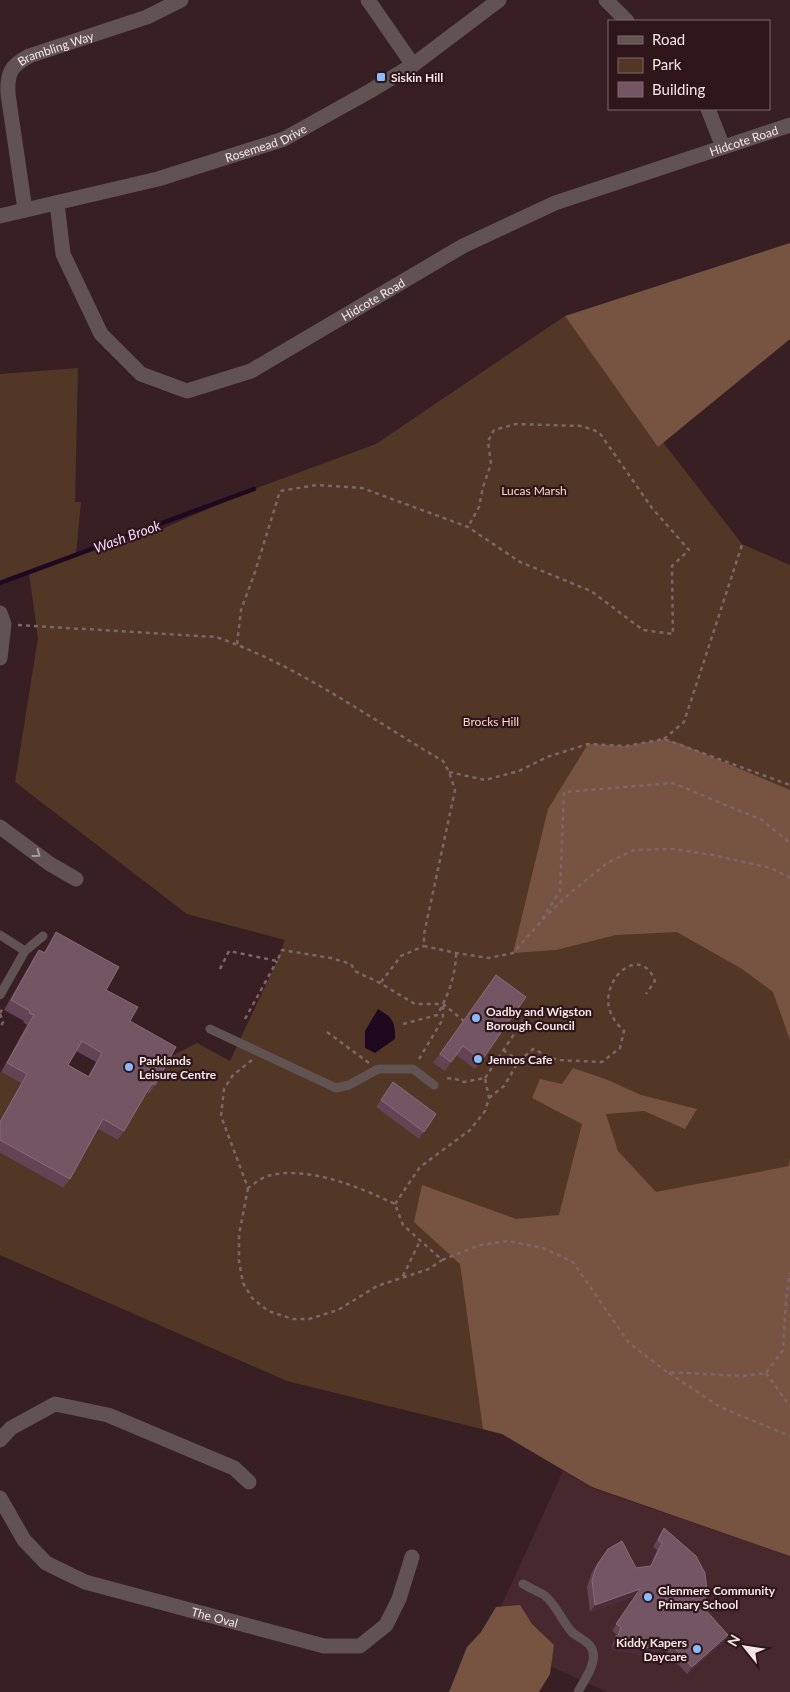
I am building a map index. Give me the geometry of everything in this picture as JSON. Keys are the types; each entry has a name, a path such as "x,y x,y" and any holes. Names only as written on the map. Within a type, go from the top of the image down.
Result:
{"street":[{"name":"Brambling Way","path":"25,210 8,94 11,70 19,61 29,56 147,16 181,0"},
{"path":"368,0 413,65"},
{"name":"Rosemead Drive","path":"0,216 158,179 284,138 370,92 413,65 499,0"},
{"path":"606,0 626,20"},
{"path":"708,110 723,148"},
{"name":"Hidcote Road","path":"57,203 63,254 101,334 141,374 187,391 251,371 463,246 555,203 790,125"},
{"path":"0,658 2,618"},
{"path":"0,827 50,864 76,879"},
{"path":"0,1440 11,1428 55,1404 108,1415 234,1468 249,1482"},
{"name":"The Oval","path":"0,1498 24,1540 46,1563 85,1582 324,1646 360,1646 386,1625 399,1599 412,1557"}],"lane":[{"path":"0,935 25,951"},
{"path":"0,995 25,951 43,936"},
{"path":"210,1029 336,1088 349,1086 378,1069 413,1069 434,1085"},
{"path":"524,1584 544,1596 562,1621 574,1634 583,1638 592,1649 593,1663 578,1692"}],"path":[{"path":"237,644 241,610 280,491 317,484 362,488 468,527 520,562 591,591 643,630 673,634 672,566 689,550 652,508 599,432 582,426 516,424 494,430 488,441 491,464 479,507 468,527"},
{"path":"450,772 485,780 519,771 547,757 588,744 626,746 664,739 684,722 742,544"},
{"path":"2,618 216,637 248,648 339,697 443,761 450,772 455,790 426,925 424,946"},
{"path":"664,739 790,785"},
{"path":"537,926 560,891 564,792 673,784 762,820 790,843"},
{"path":"380,983 401,956 424,946 489,958 513,953 569,894 607,863 634,850 673,849 713,855 771,868 790,878"},
{"path":"783,875 790,872"},
{"path":"245,1019 282,950 330,958 351,964 355,971 380,983 415,1004 443,1004 464,1021"},
{"path":"220,969 229,952 277,961"},
{"path":"403,1024 437,1015 443,1004 456,967 456,953"},
{"path":"489,1098 504,1086 519,1061 534,1049 557,1060 602,1062 620,1048 624,1031 613,1019 608,1007 608,994 614,978 628,965 640,964 652,972 655,981 646,994"},
{"path":"413,1069 442,1019 443,1004"},
{"path":"0,1014 4,1022 0,1028"},
{"path":"395,1204 420,1167 470,1130 485,1111 489,1098 485,1078 524,1019"},
{"path":"327,1032 378,1069"},
{"path":"502,1050 519,1061"},
{"path":"261,1053 233,1075 224,1089 221,1116 248,1188 239,1235 239,1261 243,1283 252,1298 268,1310 293,1319 309,1319 338,1310 377,1286 429,1269 442,1260 480,1245 508,1241 543,1248 573,1262 629,1343 667,1372 720,1407 790,1436"},
{"path":"434,1085 439,1080 453,1078 464,1082 485,1078"},
{"path":"248,1188 266,1176 295,1173 328,1179 364,1189 395,1204 403,1224 442,1260"},
{"path":"403,1276 420,1241"},
{"path":"667,1372 742,1376 766,1373 783,1350 786,1299 790,1273"},
{"path":"766,1373 790,1406"}],"shaded area":[{"path":"790,243 790,339 658,447 565,316"},
{"path":"664,739 679,743 790,790 790,1040 773,992 742,969 677,932 616,935 556,950 513,953 548,809 588,744 626,746"},
{"path":"378,1009 392,1021 395,1039 375,1053 365,1048 365,1031"},
{"path":"573,1068 608,1080 641,1095 697,1109 685,1129 644,1111 606,1114 618,1151 656,1192 789,1166 790,1158 790,1556 592,1487 502,1434 483,1429 460,1264 414,1222 422,1185 516,1219 559,1215 582,1124 532,1098 540,1079 562,1084"},
{"name":"Glenmere Community Primary School","path":"563,1471 592,1488 790,1556 790,1692 607,1692 487,1637"},
{"path":"520,1605 532,1624 554,1645 550,1674 539,1692 449,1692 467,1647 481,1632 496,1607"}],"green space":[{"name":"Brocks Hill","path":"565,316 742,544 790,565 790,1556 592,1487 502,1434 287,1381 0,1255 0,1153 63,1188 97,1128 118,1140 145,1092 149,1094 170,1057 197,1043 230,1061 285,940 187,914 15,782 38,638 29,573 0,582 0,374 78,368 75,502 81,502 76,555 164,528 254,489 376,444"},
{"path":"0,1073 21,1083 0,1120"}],"building":[{"name":"Parklands Leisure Centre","path":"56,932 119,967 106,990 138,1007 130,1021 176,1047 155,1085 152,1083 124,1131 103,1119 70,1179 0,1140 0,1122 27,1074 7,1063 34,1015 11,1000 39,950 45,953","holes":["82,1041 102,1053 89,1077 68,1065"]},
{"path":"496,975 526,997 482,1060 463,1046 451,1062 440,1054"},
{"path":"393,1082 436,1114 424,1132 381,1100"},
{"path":"664,1528 696,1556 705,1573 707,1591 703,1607 728,1635 692,1667 669,1642 646,1648 616,1642 621,1627 616,1624 640,1589 595,1605 592,1580 597,1565 608,1549 622,1541 636,1568 651,1566 662,1543 658,1540"}],"waterway":[{"name":"Wash Brook","path":"0,583 254,489"}],"place":[{"name":"Siskin Hill","path":"381,77"},
{"name":"Oadby and Wigston Borough Council","path":"476,1018"},
{"name":"Jennos Cafe","path":"478,1059"},
{"name":"Parklands Leisure Centre","path":"129,1067"},
{"name":"Glenmere Community Primary School","path":"648,1597"},
{"name":"Kiddy Kapers Daycare","path":"697,1649"}],"park label":[{"name":"Lucas Marsh","path":"534,490"}]}
